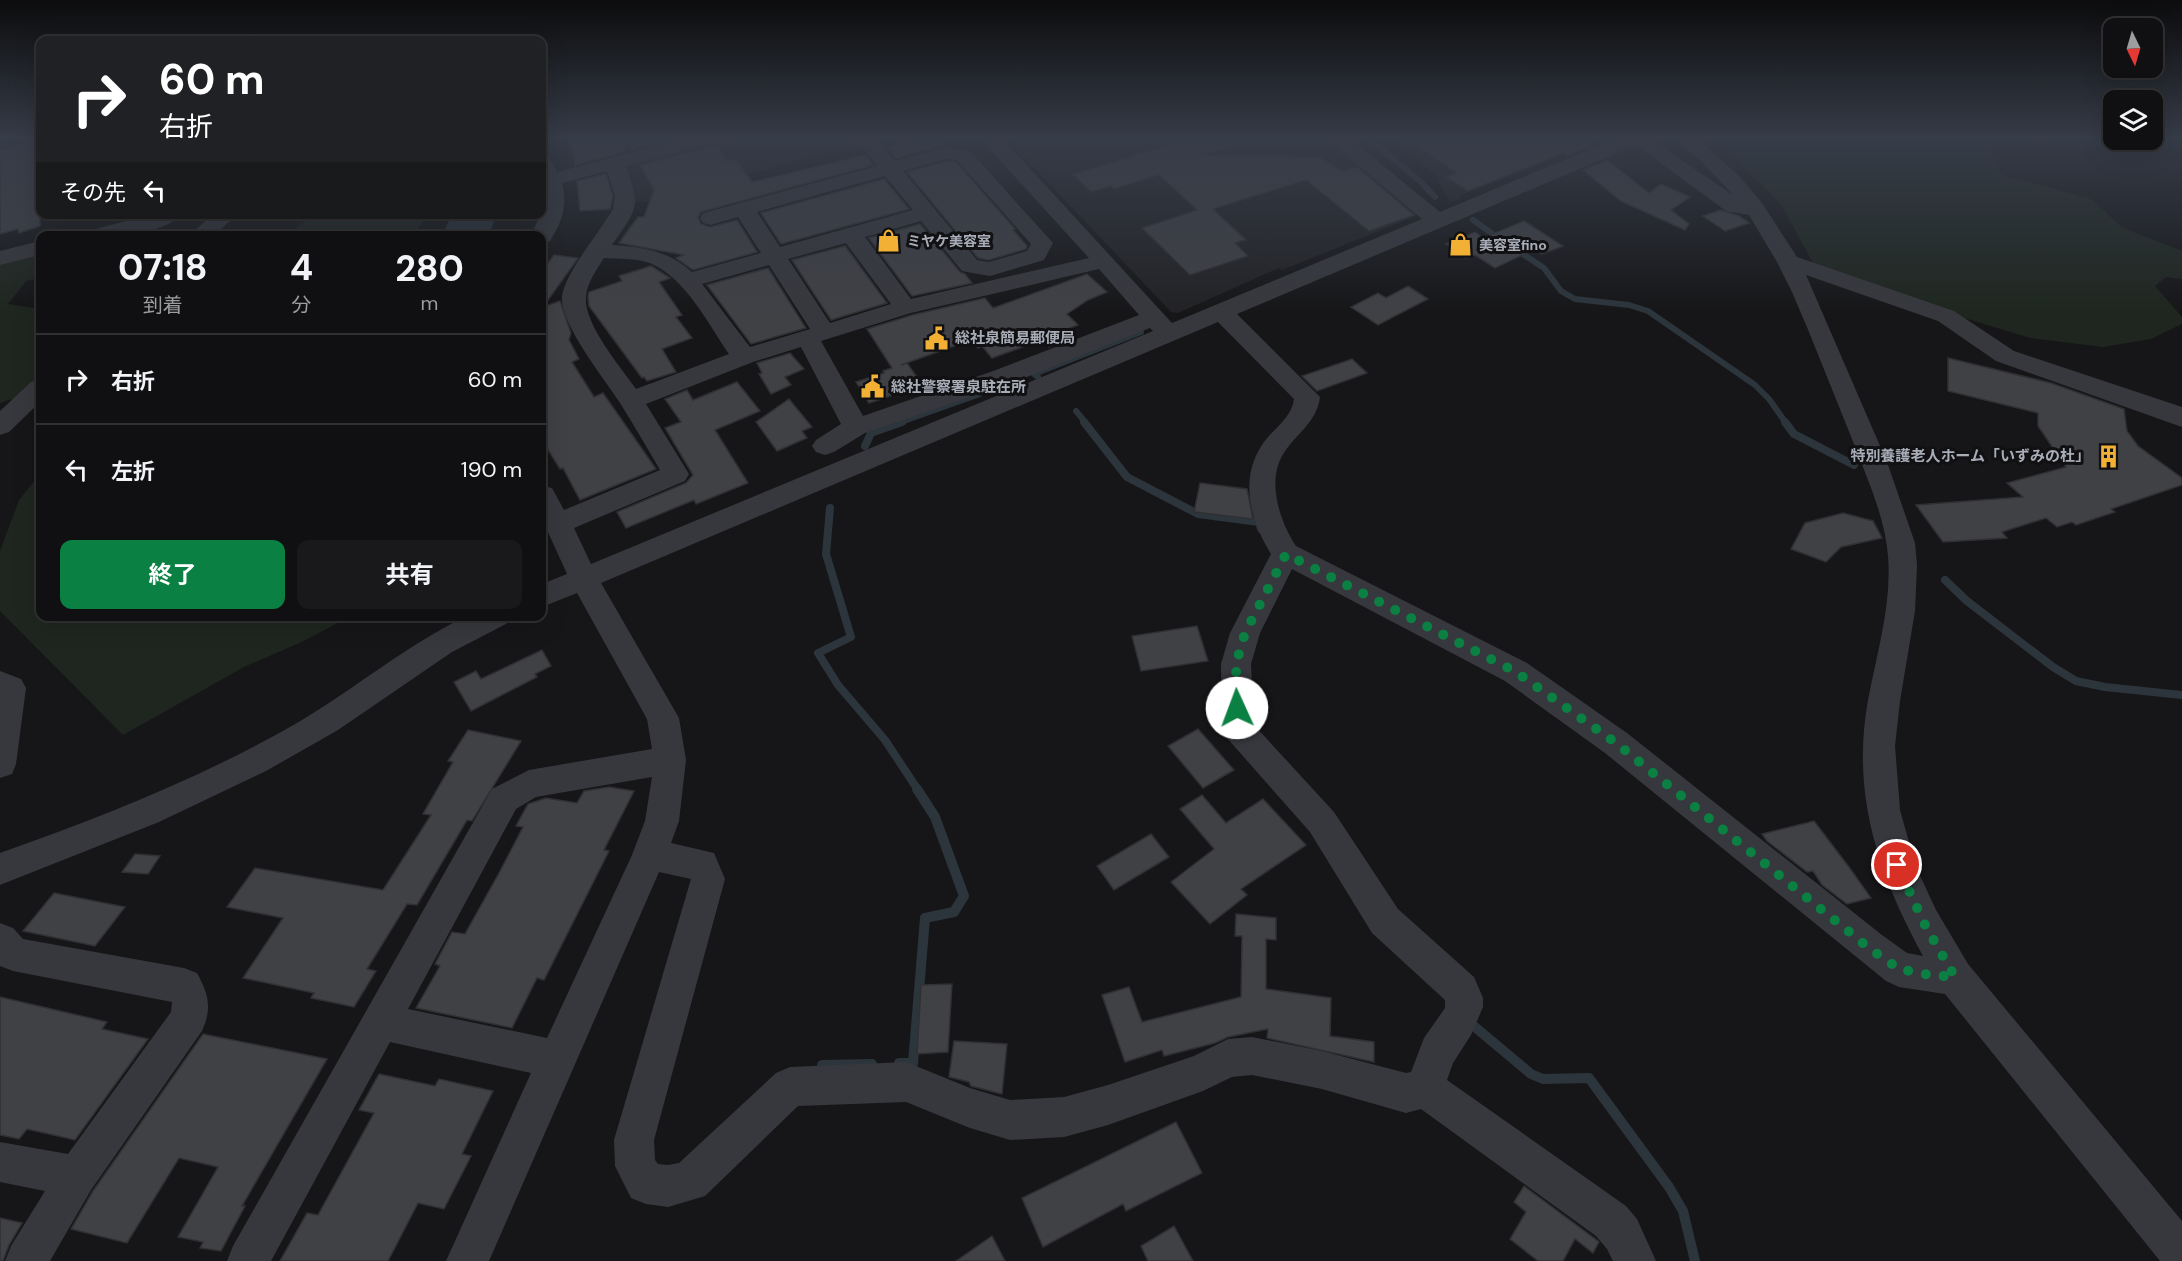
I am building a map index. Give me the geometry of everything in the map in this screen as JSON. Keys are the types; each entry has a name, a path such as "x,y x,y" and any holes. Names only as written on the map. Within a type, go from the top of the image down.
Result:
{"street":[{"path":"545,231 556,209 553,196"},
{"path":"558,524 675,474 631,400 590,338 577,312 574,297 579,280 624,208 624,196"},
{"path":"711,218 792,196"},
{"path":"912,196 970,266 990,269 1036,255 1042,243 1000,196"},
{"path":"1044,196 1161,326"},
{"path":"1407,196 1437,220"},
{"path":"546,594 948,408 1005,376 1161,326 1221,312 1499,196"},
{"path":"1719,196 1734,206 1757,210"},
{"path":"1746,196 1790,262 1880,477 1899,537 1903,564 1901,610 1879,745 1881,805 1897,865 1926,927 1955,977 2182,1254"},
{"path":"744,209 774,256 815,335 856,427"},
{"path":"687,281 926,213"},
{"path":"116,231 161,219"},
{"path":"206,231 221,219"},
{"path":"851,234 905,307"},
{"path":"0,258 36,249"},
{"path":"599,251 656,258 670,264 687,281 744,357"},
{"path":"631,400 744,357 905,307 1104,261"},
{"path":"1790,262 1946,316 2005,356 2182,418"},
{"path":"1221,312 1306,397 1307,403 1301,415 1269,455 1263,469 1262,486 1265,499 1275,535 1286,554 1516,672 1616,743 1869,948 1899,969 1955,977"},
{"path":"0,426 36,391"},
{"path":"825,446 856,427 948,408"},
{"path":"467,1261 649,855 662,821 670,760 663,718 583,578 546,502"},
{"path":"1286,554 1245,633 1236,664 1238,729 1322,822 1384,921 1461,990 1465,997 1466,1005 1463,1012 1438,1051 1425,1088"},
{"path":"0,869 51,851 196,791 322,724 436,646 485,621"},
{"path":"0,684 10,688 1,750"},
{"path":"248,1261 504,799 529,784 670,760"},
{"path":"649,855 702,864 708,879 634,1140 635,1166 646,1183 669,1186 690,1181 790,1087 906,1082 970,1108 1010,1120 1064,1117 1203,1072 1228,1058 1252,1056 1322,1070 1406,1093 1425,1088"},
{"path":"0,940 13,954 184,986 191,999 189,1018 76,1176 26,1261"},
{"path":"382,1022 558,1060"},
{"path":"1425,1088 1611,1221 1622,1234 1635,1261"},
{"path":"0,1162 76,1176"}],"shaded area":[{"path":"631,196 669,196 645,202 632,203"},
{"path":"1061,196 1401,196 1417,209 1416,216 1282,270 1279,268 1178,313 1171,312"},
{"path":"1446,196 1459,196 1460,199 1450,202"},
{"path":"1773,196 2079,196 2091,199 2123,228 2182,251 2182,279 2166,277 2155,286 2182,317 2182,324 2151,339 2103,347 2030,338 1951,314 1813,263 1781,204"},
{"path":"308,219 424,219 417,231 292,231"},
{"path":"450,219 495,219 491,230 444,231"},
{"path":"36,256 36,279 26,281 8,304 36,308 36,381 19,397 0,403 0,265"},
{"path":"36,479 36,621 342,621 304,641 244,667 123,735 0,611 0,551 19,500"}],"building":[{"path":"0,196 36,196 36,219 40,219 40,226 19,233 18,229 0,234"},
{"path":"578,196 613,196 610,209 580,211"},
{"path":"652,196 760,196 701,212 698,217 701,224 710,227 737,220 757,252 693,270 676,258 684,255 619,243 638,217 644,217"},
{"path":"823,196 898,196 909,209 781,244 761,213"},
{"path":"927,196 986,196 1027,246 1026,249 989,260 978,258"},
{"path":"1182,196 1255,196 1213,209 1246,240 1235,243 1248,256 1190,275 1142,228 1197,210"},
{"path":"1326,196 1391,196 1414,215 1369,231"},
{"path":"1615,196 1687,196 1690,197 1671,210 1689,224 1685,230 1621,201"},
{"path":"1721,210 1739,216 1749,223 1725,231 1703,216"},
{"path":"1524,221 1563,246 1542,254 1535,249 1495,268 1475,255 1466,258 1446,244 1475,232 1483,238"},
{"path":"920,224 972,283 912,296 869,238"},
{"path":"845,246 887,303 831,320 792,260"},
{"path":"554,255 578,258 546,303 546,266"},
{"path":"651,266 670,278 659,282 682,315 676,317 692,338 662,349 676,372 647,381 644,377 642,378 589,306 588,296 589,292 622,281 619,276"},
{"path":"768,268 806,328 751,344 707,285"},
{"path":"1087,274 1107,292 1088,300 1067,314 1078,325 1059,332 1067,340 1049,347 1042,340 992,358 982,346 978,348 971,340 901,365 907,363 921,383 913,386 914,388 869,403 856,382 892,368 867,329 912,315 985,298 993,308"},
{"path":"1408,286 1428,299 1378,325 1351,307 1378,293 1386,298"},
{"path":"560,301 571,333 569,340 579,359 572,362 594,397 603,393 656,469 580,500 563,468 560,469 546,446 546,306"},
{"path":"790,353 804,369 785,377 791,385 771,394 759,374 762,373 757,363"},
{"name":"特別養護老人ホーム「いずみの杜」","path":"1948,358 2051,383 2124,409 2127,431 2138,446 2182,478 2182,485 2111,509 2115,512 2076,525 2072,522 2057,527 2046,518 2002,532 2007,538 1943,542 1916,505 2023,497 2007,483 2066,467 2038,426 2038,413 1948,391"},
{"path":"1352,359 1367,373 1317,391 1302,376"},
{"path":"737,382 760,411 715,430 748,483 696,504 694,500 626,528 617,512 686,483 693,475 665,428 681,422 665,399 687,390 693,400"},
{"path":"789,399 812,427 802,431 807,438 777,451 756,422"},
{"path":"1200,483 1247,489 1253,519 1194,512"},
{"path":"1843,513 1873,521 1882,538 1841,547 1826,562 1791,549 1805,523"},
{"path":"1197,626 1208,661 1141,671 1132,636"},
{"path":"542,650 551,666 535,674 537,677 471,711 454,682 476,671 481,679"},
{"path":"1198,729 1234,770 1203,788 1168,746"},
{"path":"468,730 521,741 472,821 467,820 417,905 407,904 367,969 376,971 354,1007 311,998 314,993 243,978 283,918 227,907 255,868 383,890 431,815 423,814 453,762 448,761"},
{"path":"609,787 634,791 604,850 609,851 544,980 537,978 512,1028 416,1008 440,966 435,964 452,932 465,934 499,873 523,827 516,826 528,804 546,798 577,803 584,791"},
{"path":"1202,795 1226,823 1263,799 1306,845 1241,889 1247,895 1210,924 1171,882 1214,849 1180,809"},
{"path":"1814,821 1871,898 1847,904 1822,885 1813,871 1807,872 1767,841 1762,834"},
{"path":"1151,834 1169,857 1114,890 1097,866"},
{"path":"135,854 160,856 148,874 122,872"},
{"path":"54,893 125,907 95,946 23,931"},
{"path":"1236,914 1276,918 1276,940 1266,939 1266,989 1331,998 1330,1036 1374,1042 1374,1062 1267,1038 1268,1029 1228,1037 1215,1043 1164,1056 1162,1050 1125,1062 1102,995 1129,987 1142,1022 1241,997 1242,936 1235,936"},
{"path":"952,984 948,1052 917,1054 921,985"},
{"path":"0,997 107,1022 102,1029 148,1039 75,1140 27,1129 19,1139 0,1135"},
{"path":"203,1034 327,1059 242,1206 245,1206 221,1251 200,1248 203,1242 178,1237 218,1167 179,1158 127,1243 71,1229 93,1191"},
{"path":"954,1041 1007,1044 1002,1094 971,1086 969,1082 949,1077"},
{"path":"379,1074 435,1086 439,1079 493,1091 462,1154 471,1156 444,1209 418,1203 388,1261 280,1261 307,1213 318,1215 374,1113 359,1110"},
{"path":"1176,1122 1202,1173 1126,1211 1123,1204 1043,1247 1022,1198"},
{"path":"1524,1186 1599,1242 1593,1253 1575,1239 1563,1261 1538,1261 1510,1239 1526,1212 1514,1202"},
{"path":"0,1218 22,1223 3,1261 0,1261"},
{"path":"1174,1226 1193,1261 1148,1261 1141,1246"},
{"path":"992,1236 1005,1261 956,1261"}],"waterway":[{"path":"1473,220 1500,239"},
{"path":"1515,249 1544,268 1561,291 1575,299 1629,305 1648,311 1755,385 1769,399 1786,423"},
{"path":"1038,377 1034,374 1141,332"},
{"path":"898,423 980,394"},
{"path":"1076,411 1086,423"},
{"path":"865,446 871,433 902,422"},
{"path":"1084,422 1127,477 1198,514 1259,522 1261,529"},
{"path":"1785,422 1794,434 1854,465"},
{"path":"830,508 826,554 851,637 818,653 838,685 885,740 918,790"},
{"path":"1945,580 1967,601 2053,667 2076,681 2105,687 2182,695"},
{"path":"899,1063 913,1063 925,918 954,912 964,896 935,817 917,789"},
{"path":"1469,1022 1531,1074 1543,1079 1589,1078 1669,1187 1683,1211 1695,1261"},
{"path":"822,1065 872,1064"}],"place":[{"name":"ミヤケ美容室","path":"889,241"},
{"name":"美容室fino","path":"1461,245"},
{"name":"総社泉簡易郵便局","path":"937,338"},
{"name":"総社警察署泉駐在所","path":"873,387"},
{"name":"特別養護老人ホーム「いずみの杜」","path":"2108,456"}],"route":[{"path":"1237,708 1236,664 1245,633 1286,554 1516,672 1616,743 1869,948 1899,969 1955,977 1926,927 1897,865"}]}
